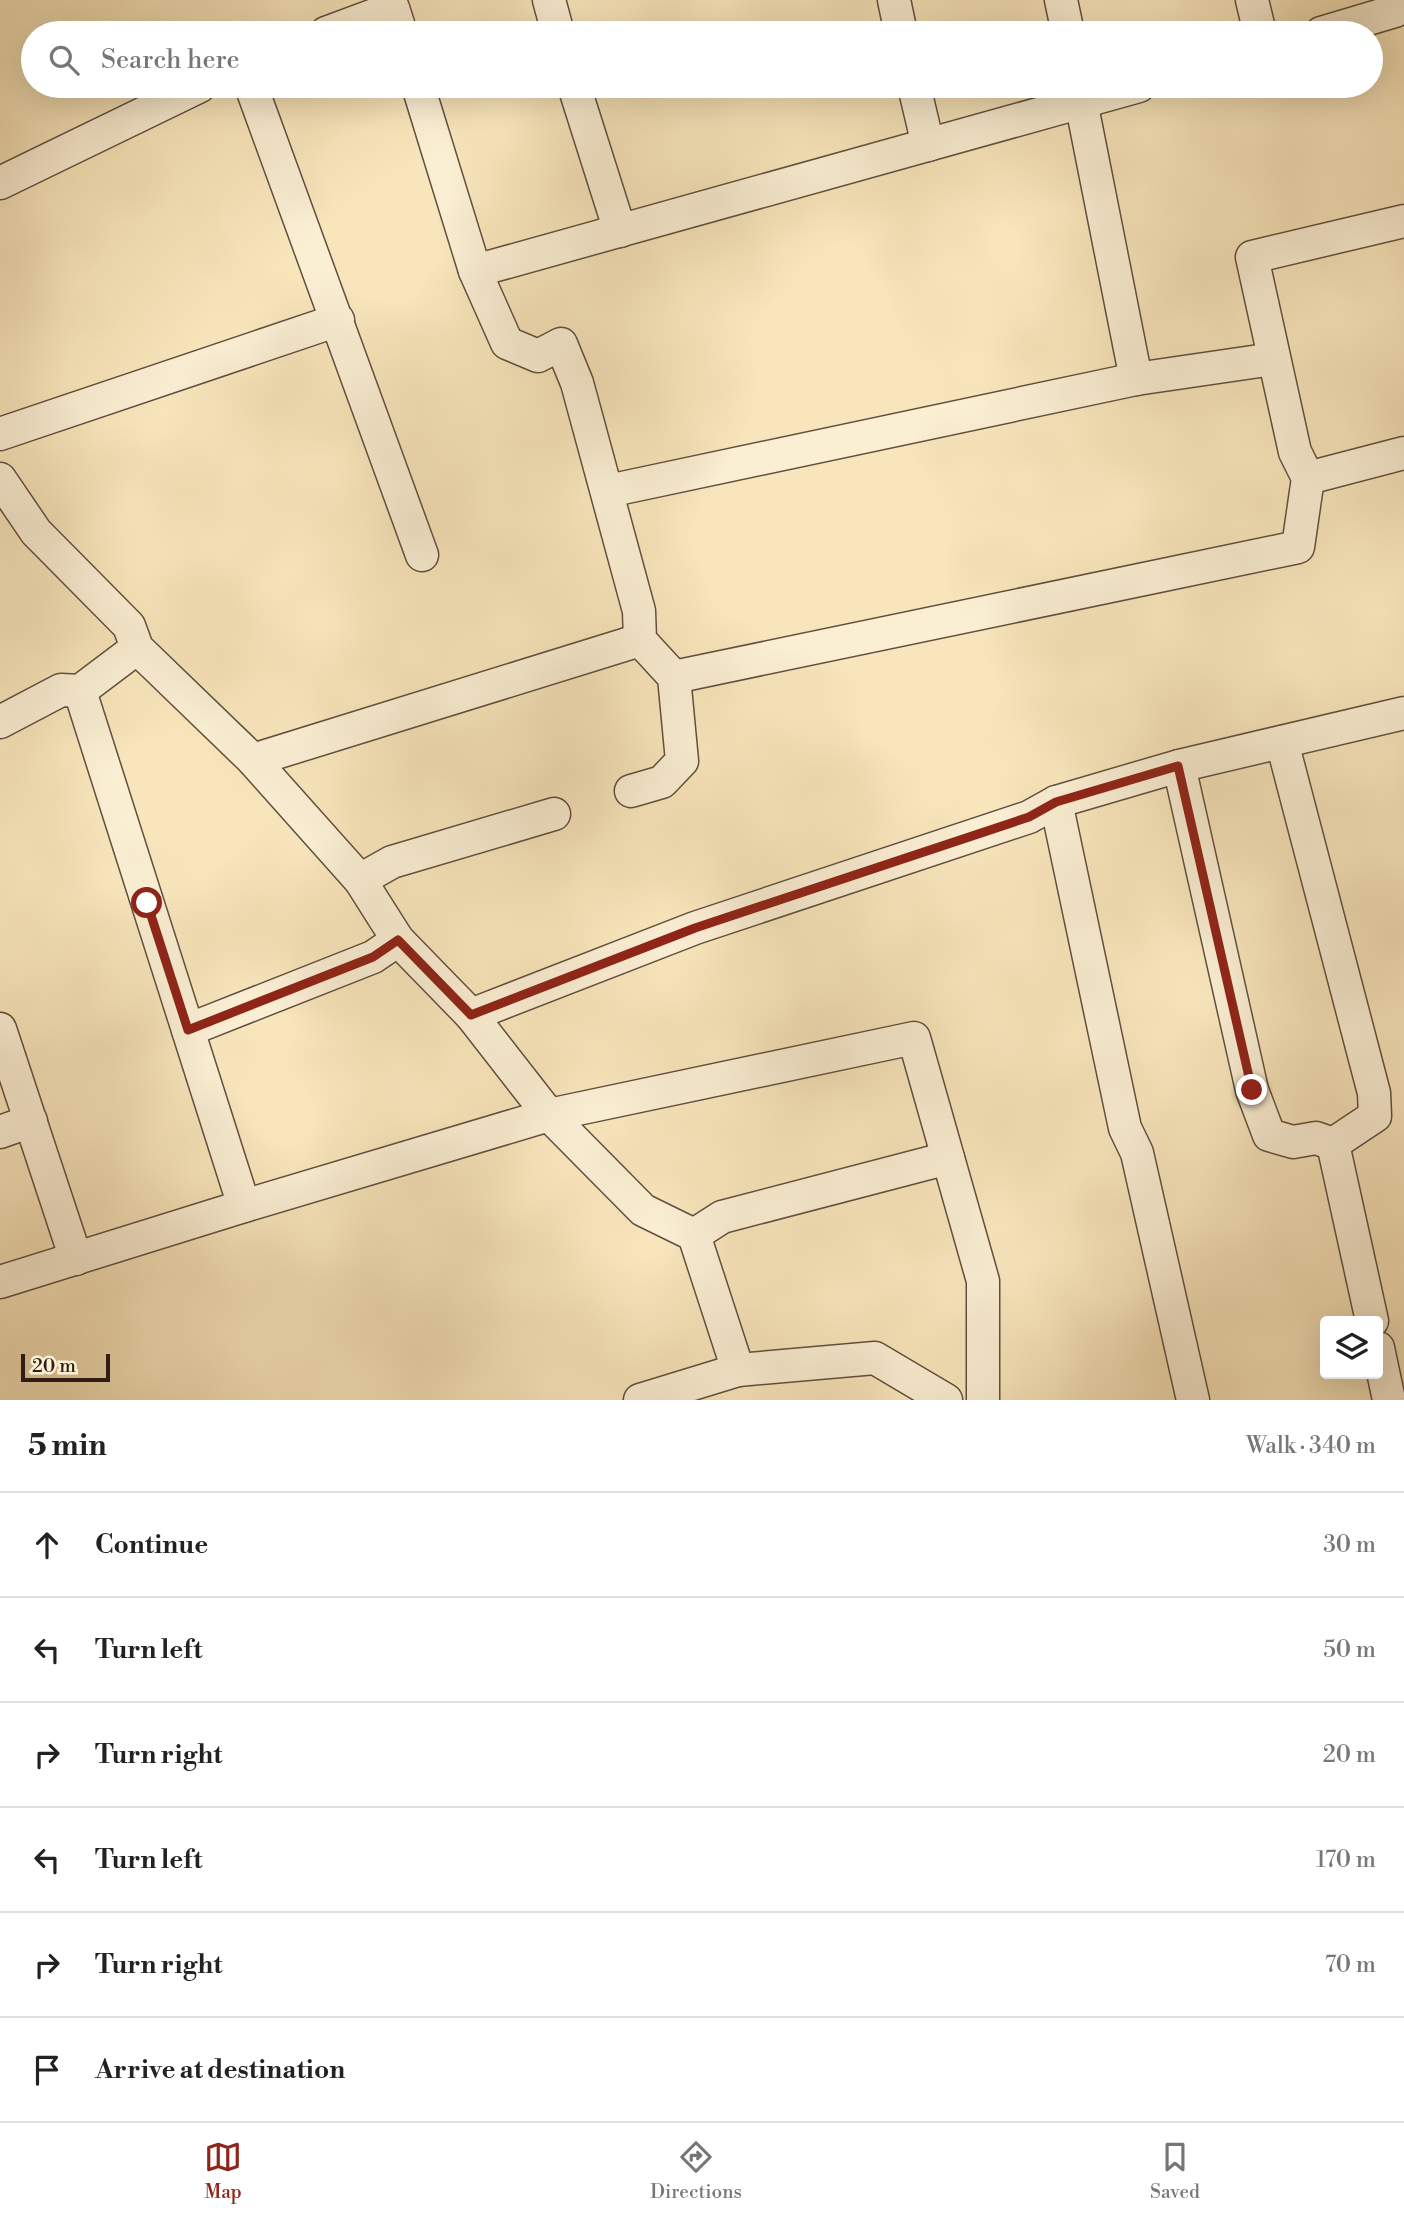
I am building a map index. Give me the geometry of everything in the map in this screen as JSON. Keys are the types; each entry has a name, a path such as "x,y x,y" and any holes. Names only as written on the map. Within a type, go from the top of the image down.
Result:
{"street":[{"path":"549,0 555,21"},
{"path":"894,0 898,21"},
{"path":"1061,0 1065,21"},
{"path":"1252,0 1257,21"},
{"path":"1361,21 1395,11 1404,5"},
{"path":"370,21 395,14"},
{"path":"0,183 175,98"},
{"path":"255,98 422,555"},
{"path":"422,98 475,271 507,343 538,356 561,344 577,383 608,491 639,611 640,640 674,677 682,761 662,782 631,791"},
{"path":"578,98 620,231"},
{"path":"917,98 928,145"},
{"path":"475,271 928,145 1068,98"},
{"path":"1081,98 1136,379"},
{"path":"674,677 1298,547 1308,478 1295,452 1252,257 1404,221"},
{"path":"0,434 338,320"},
{"path":"608,491 1136,379 1273,359"},
{"path":"1308,478 1404,453"},
{"path":"0,479 36,532 129,626 137,648 253,760 360,880 398,940 471,1015 549,1115 643,1210 694,1235 738,1370"},
{"path":"253,760 640,640"},
{"path":"0,722 61,690 80,691 137,648"},
{"path":"80,691 244,1206"},
{"path":"471,1015 695,928 1029,817 1056,802 1178,766 1404,713"},
{"path":"1282,742 1374,1093 1375,1116 1333,1144"},
{"path":"1178,766 1252,1090 1269,1135 1293,1142 1316,1138 1333,1144"},
{"path":"1056,802 1125,1128 1136,1153 1193,1400"},
{"path":"360,880 392,862 554,814"},
{"path":"188,1030 373,957 398,940"},
{"path":"0,1029 76,1259"},
{"path":"0,1282 549,1115 914,1038 983,1281 983,1400"},
{"path":"0,1132 31,1121"},
{"path":"1333,1144 1371,1316"},
{"path":"694,1235 722,1217 948,1158"},
{"path":"640,1400 738,1370 875,1357 946,1400"},
{"path":"1383,1372 1389,1400 1404,1396"}],"route":[{"path":"147,903 188,1030 373,957 398,940 471,1015 695,928 1029,817 1056,802 1178,766 1252,1090"}]}
